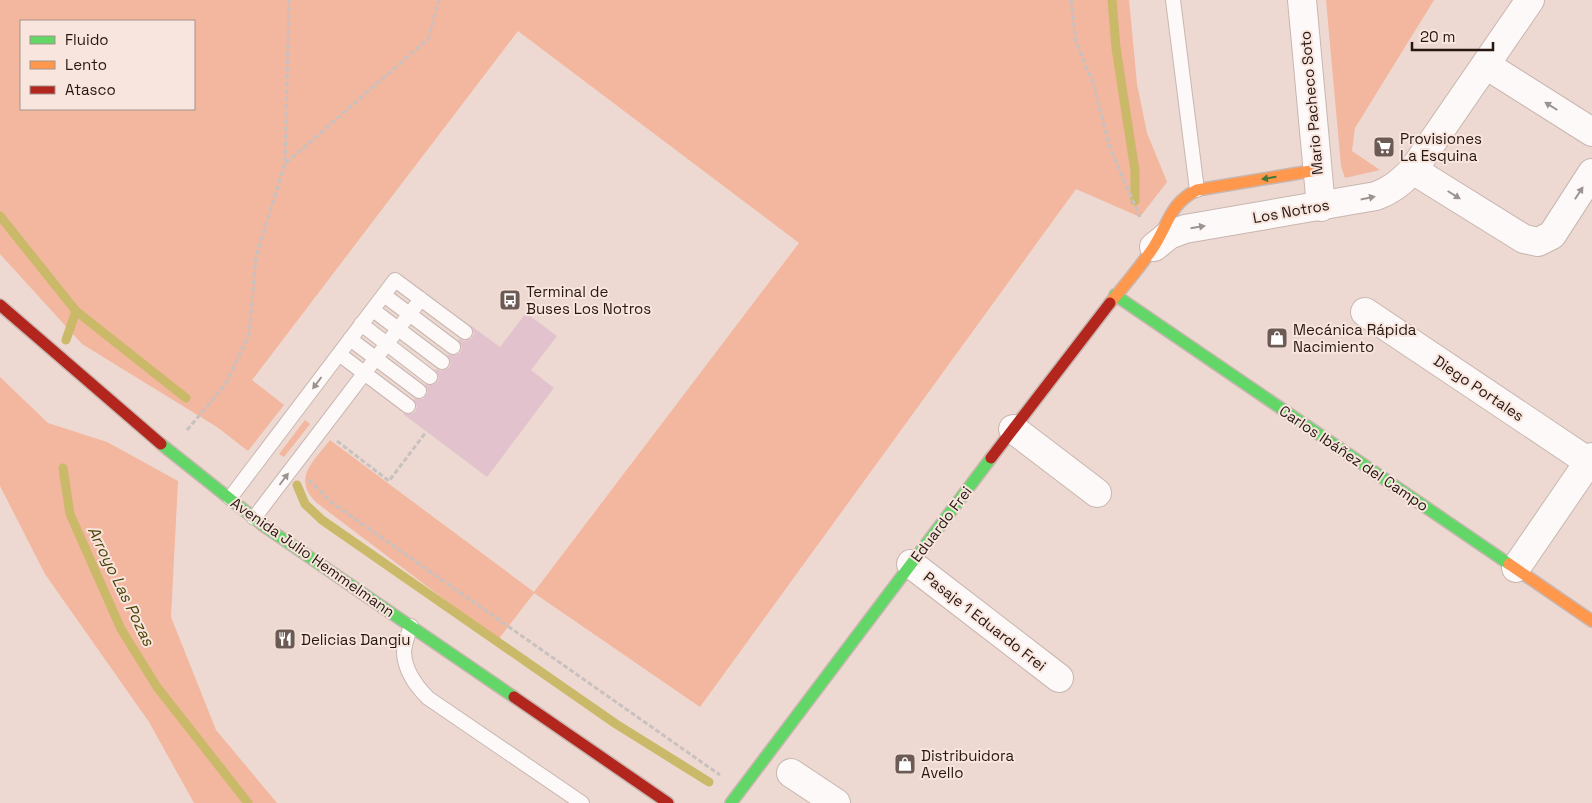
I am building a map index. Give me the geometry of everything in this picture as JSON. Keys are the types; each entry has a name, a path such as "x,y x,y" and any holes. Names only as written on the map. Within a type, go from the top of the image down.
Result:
{"main road":[{"path":"1154,247 1176,204 1185,196 1197,190 1317,170"},
{"name":"Eduardo Frei","path":"732,803 1013,429 1154,247"},
{"name":"Carlos Ibáñez del Campo","path":"1116,295 1592,621"},
{"name":"Avenida Julio Hemmelmann","path":"0,305 168,450 254,518 668,803"}],"street":[{"name":"Mario Pacheco Soto","path":"1302,0 1321,207"},
{"name":"Los Notros","path":"1154,247 1170,235 1185,229 1321,207 1388,192 1400,184 1413,170 1530,0"},
{"path":"1486,65 1592,132"},
{"path":"1413,170 1524,239 1538,242 1552,235 1592,173"},
{"name":"Diego Portales","path":"1365,312 1591,461"},
{"path":"1013,429 1097,493"},
{"path":"1516,568 1591,461"},
{"name":"Pasaje 1 Eduardo Frei","path":"911,564 1059,678"},
{"path":"792,774 836,803"}],"lane":[{"path":"1173,0 1197,190"},
{"path":"230,498 395,280 464,332"},
{"path":"384,295 453,347"},
{"path":"254,518 421,299"},
{"path":"373,310 442,362"},
{"path":"362,324 430,376"},
{"path":"350,339 419,392"},
{"path":"339,354 408,406"},
{"path":"411,626 404,652 407,667 419,689 428,698 582,803"}],"path":[{"path":"168,450 187,431 225,385 249,336 256,257 285,163 289,0"},
{"path":"285,163 428,40 439,0"},
{"path":"1071,0 1076,42 1093,82 1110,148 1154,247"},
{"path":"333,438 389,481 426,432"},
{"path":"305,475 331,502 741,790"}],"shaded area":[{"path":"0,0 1129,0 1137,84 1147,133 1167,182 1140,217 1076,189 700,707 534,593 498,640 317,503 309,494 306,486 305,478 308,470 330,440 534,592 799,243 518,31 252,380 284,405 248,451 217,427 82,344 0,254"},
{"path":"1326,0 1434,0 1355,128 1352,151 1380,170 1345,178 1341,166"},
{"path":"0,377 48,423 107,442 178,481 171,617 216,730 277,803 194,803 149,722 45,574 0,486"},
{"path":"305,420 310,424 284,457 279,454"}],"building":[{"path":"526,313 557,336 531,370 554,388 487,477 403,414 415,412 417,407 413,399 423,399 428,393 425,384 433,385 437,382 439,378 436,369 441,371 449,368 451,363 447,355 456,355 460,353 462,348 458,340 464,341 472,338 474,333 470,325 500,347"}],"waterway":[{"path":"1112,0 1116,48 1135,171 1135,201"},
{"name":"Arroyo Las Pozas","path":"0,216 76,311 66,340"},
{"path":"76,311 186,398"},
{"name":"Arroyo Las Pozas","path":"63,468 70,514 121,629 157,687 248,803"},
{"path":"297,485 305,504 322,520 616,724 709,782"}],"traffic: fast":[{"path":"1115,295 1509,564"},
{"path":"161,444 264,526 514,697"},
{"path":"731,803 991,458"}],"traffic: slow":[{"path":"1110,303 1153,248 1175,208 1197,190 1317,170"},
{"path":"1509,564 1592,621"}],"traffic: jam":[{"path":"991,458 1110,303"},
{"path":"0,305 161,444"},
{"path":"514,697 668,803"}],"place":[{"name":"Provisiones La Esquina","path":"1384,147"},
{"name":"Terminal de Buses Los Notros","path":"510,300"},
{"name":"Mecánica Rápida Nacimiento","path":"1277,338"},
{"name":"Delicias Dangiu","path":"285,639"},
{"name":"Distribuidora Avello","path":"905,764"}]}
